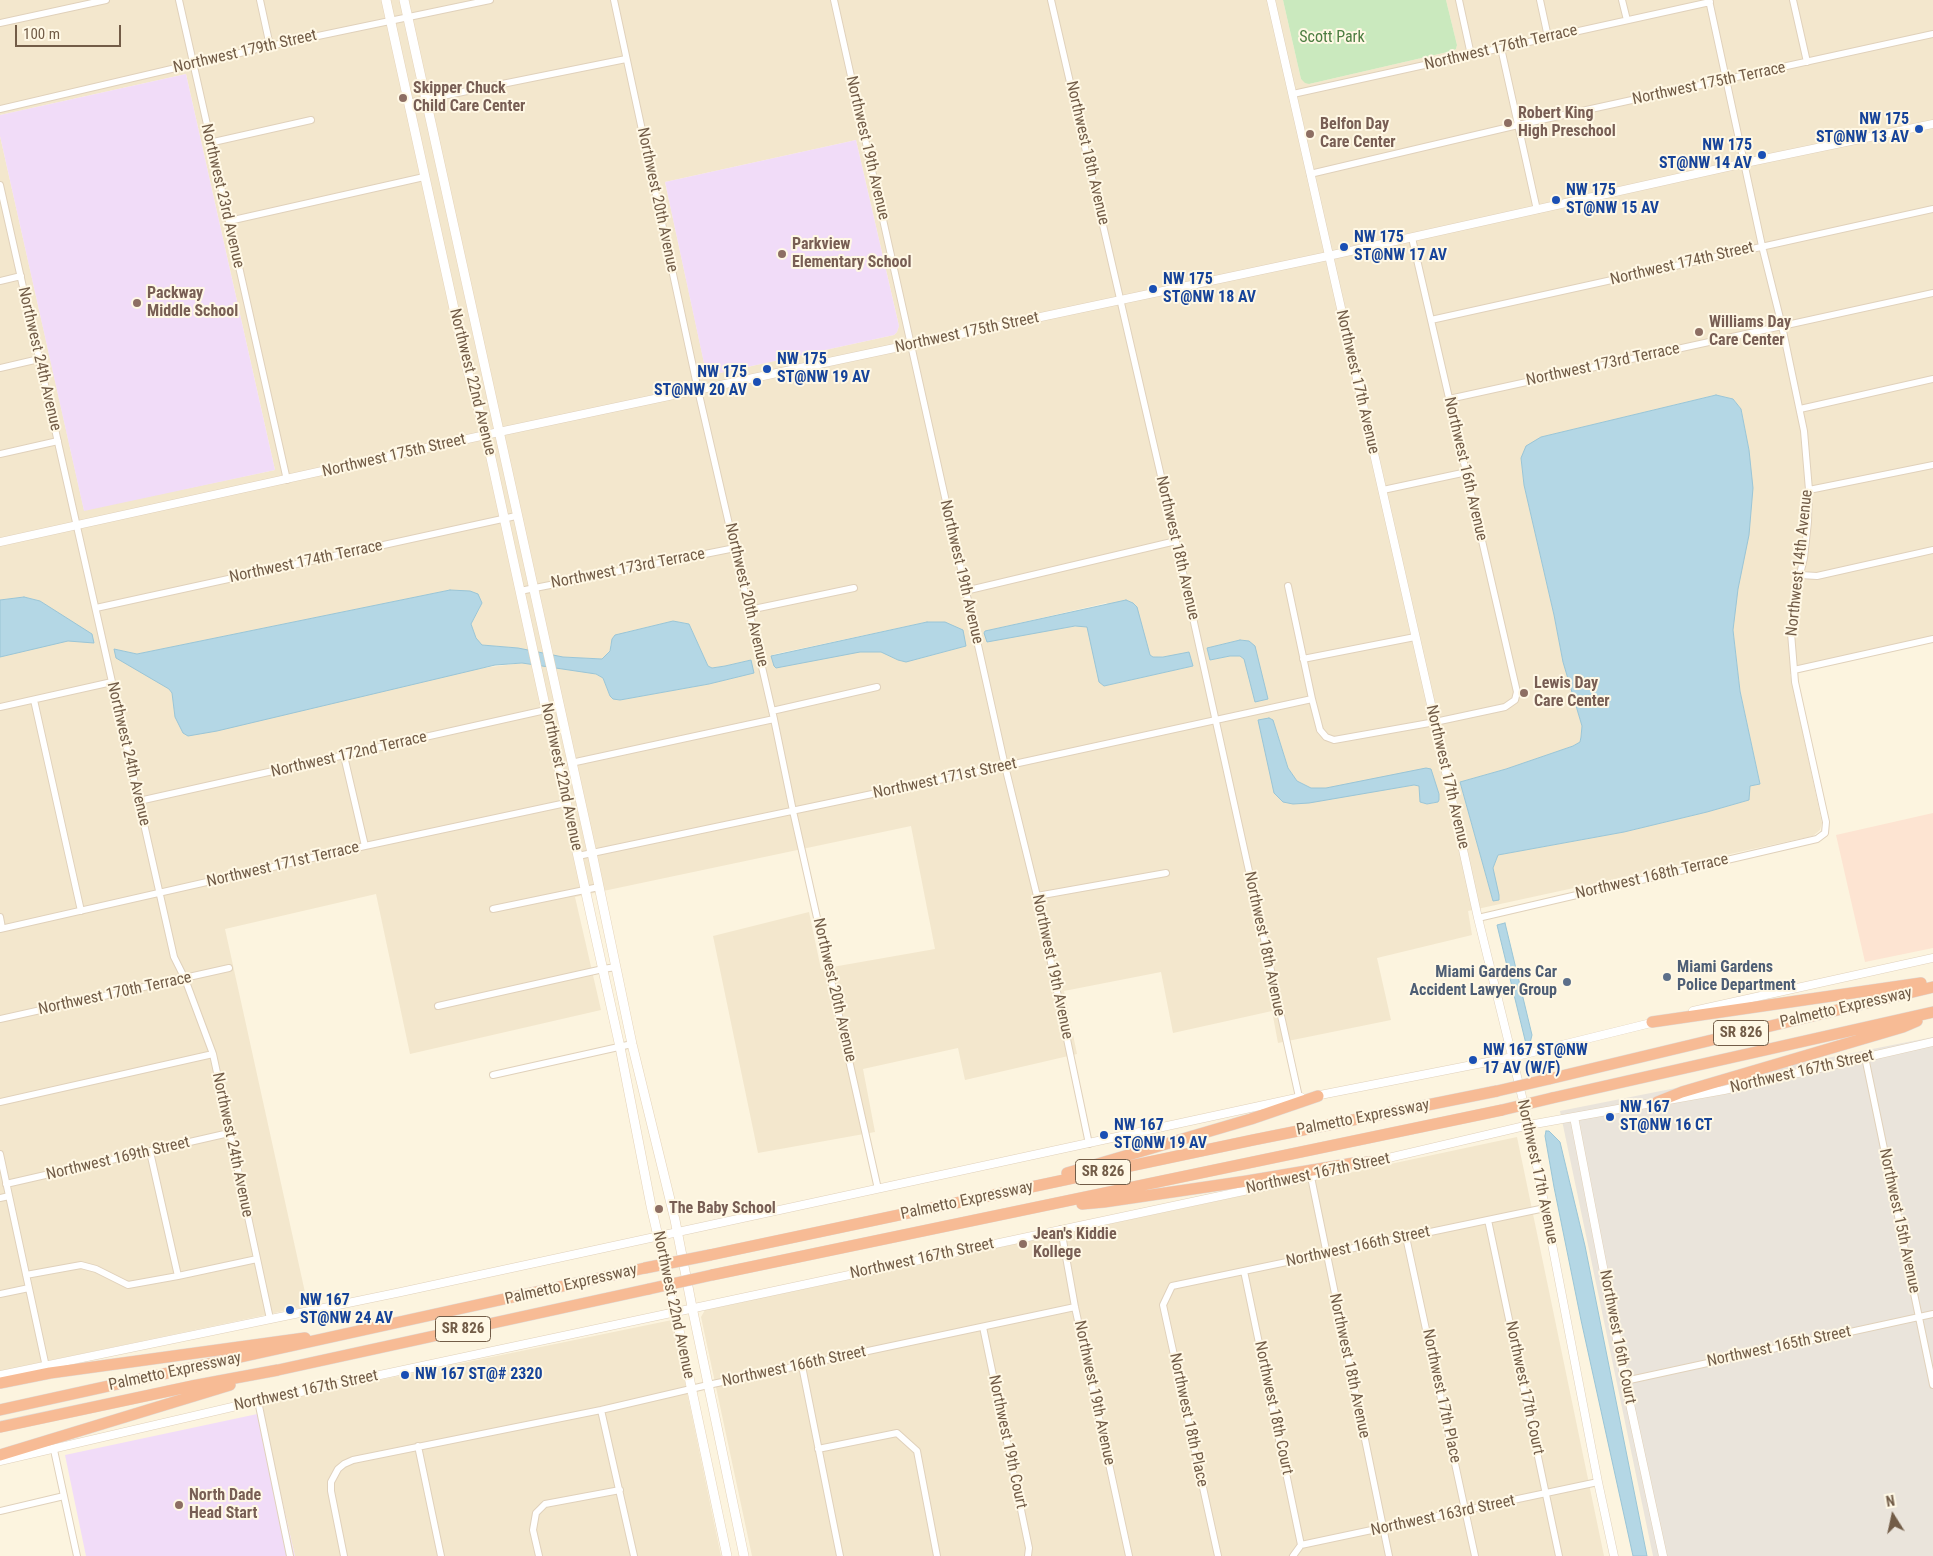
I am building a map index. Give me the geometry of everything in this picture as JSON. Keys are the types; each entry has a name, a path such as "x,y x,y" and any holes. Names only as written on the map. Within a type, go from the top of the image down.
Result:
{"highway":[{"path":"1652,1022 1933,982"},
{"name":"Palmetto Expressway","path":"0,1410 645,1268 1497,1091 1933,987"},
{"path":"1657,1102 1682,1092 1903,1028 1933,1013"},
{"name":"Palmetto Expressway","path":"0,1427 192,1386 278,1370 712,1275 1502,1110 1933,1013"},
{"path":"971,1200 1173,1143 1318,1096"},
{"path":"1038,1207 1104,1202 1354,1163 1371,1162"},
{"path":"0,1383 60,1372 297,1338 352,1334"},
{"path":"0,1455 278,1370"}],"main road":[{"name":"Northwest 22nd Avenue","path":"386,0 467,368 486,435 586,891 727,1556"},
{"name":"Northwest 22nd Avenue","path":"404,0 516,516 534,588 571,764 592,852 632,1044 677,1232 744,1556"}],"street":[{"path":"0,23 106,0"},
{"name":"Northwest 23rd Avenue","path":"179,0 287,480"},
{"path":"260,0 270,46"},
{"name":"Northwest 179th Street","path":"0,109 270,46 490,0"},
{"name":"Northwest 20th Avenue","path":"614,0 698,390 774,719 878,1189"},
{"name":"Northwest 19th Avenue","path":"834,0 1005,766 1037,896 1089,1144"},
{"name":"Northwest 18th Avenue","path":"1051,0 1176,541 1299,1098"},
{"name":"Northwest 17th Avenue","path":"1271,0 1478,918 1529,1125 1614,1556"},
{"path":"1458,0 1471,55"},
{"path":"1540,0 1548,38"},
{"path":"1622,0 1627,20"},
{"path":"1792,0 1807,62"},
{"name":"Northwest 176th Terrace","path":"1293,94 1709,1"},
{"name":"Northwest 14th Avenue","path":"1709,1 1762,246 1800,409 1808,463 1808,522 1800,576 1795,594 1791,633 1794,670 1826,822 1825,833"},
{"name":"Northwest 175th Terrace","path":"1310,174 1933,34"},
{"path":"1501,48 1537,210"},
{"path":"408,102 626,60"},
{"path":"210,143 311,120"},
{"name":"Northwest 175th Street","path":"0,542 499,432 1412,238 1745,163 1933,124"},
{"path":"229,221 424,177"},
{"name":"Northwest 24th Avenue","path":"0,185 158,892 174,957 185,979 213,1054 270,1319"},
{"name":"Northwest 174th Street","path":"1430,320 1933,209"},
{"name":"Northwest 16th Avenue","path":"1412,238 1517,692 1514,700 1506,706 1435,722"},
{"path":"0,281 21,276"},
{"name":"Northwest 173rd Terrace","path":"1449,399 1933,293"},
{"path":"0,368 39,359"},
{"path":"1800,409 1933,380"},
{"path":"0,454 58,441"},
{"path":"1809,490 1933,464"},
{"path":"1383,490 1467,472"},
{"name":"Northwest 174th Terrace","path":"96,608 516,516"},
{"path":"966,591 1176,541"},
{"name":"Northwest 173rd Terrace","path":"520,591 735,548"},
{"path":"1800,576 1817,576 1933,550"},
{"path":"1288,586 1312,699 1320,730 1326,737 1334,740 1435,722"},
{"path":"749,610 854,588"},
{"path":"1303,659 1415,637"},
{"path":"1794,670 1933,639"},
{"path":"0,707 112,682"},
{"path":"772,711 877,687"},
{"name":"Northwest 171st Street","path":"578,856 1312,699"},
{"path":"34,700 81,911"},
{"name":"Northwest 172nd Terrace","path":"139,801 559,707"},
{"path":"571,764 774,719"},
{"path":"344,756 365,846"},
{"name":"Northwest 171st Terrace","path":"1,928 566,803"},
{"name":"Northwest 168th Terrace","path":"1478,918 1817,839 1825,833"},
{"path":"1037,896 1166,873"},
{"path":"493,910 599,888"},
{"path":"0,917 1,928"},
{"path":"0,1375 46,1367 658,1237 1299,1098 1318,1096 1512,1057 1702,1009 1933,958"},
{"path":"438,1006 616,967"},
{"name":"Northwest 170th Terrace","path":"0,1019 229,968"},
{"name":"Northwest 167th Street","path":"0,1461 54,1450 258,1401 1354,1168 1371,1162 1529,1125 1724,1090 1933,1042"},
{"path":"493,1075 632,1044"},
{"path":"0,1102 213,1054"},
{"name":"Northwest 15th Avenue","path":"1865,1057 1933,1385"},
{"name":"Northwest 16th Court","path":"1574,1117 1625,1381 1663,1556"},
{"name":"Northwest 169th Street","path":"6,1184 229,1133"},
{"path":"150,1152 178,1276"},
{"path":"0,1154 46,1367"},
{"name":"Northwest 18th Avenue","path":"1311,1177 1389,1556"},
{"path":"0,1198 9,1196"},
{"name":"Northwest 166th Street","path":"1172,1286 1545,1208"},
{"name":"Northwest 17th Court","path":"1488,1220 1559,1556"},
{"name":"Northwest 19th Avenue","path":"1061,1229 1129,1556"},
{"name":"Northwest 17th Place","path":"1406,1237 1475,1556"},
{"path":"26,1275 81,1264 128,1284 178,1276 257,1259"},
{"name":"Northwest 18th Court","path":"1244,1271 1301,1545"},
{"name":"Northwest 18th Place","path":"1172,1286 1164,1305 1218,1556"},
{"path":"0,1294 29,1288"},
{"name":"Northwest 166th Street","path":"344,1556 331,1491 331,1482 338,1469 353,1460 601,1410 708,1385 1076,1307"},
{"name":"Northwest 165th Street","path":"1625,1381 1933,1314"},
{"name":"Northwest 19th Court","path":"983,1327 1029,1548 1028,1556"},
{"path":"802,1366 840,1556"},
{"path":"258,1401 290,1556"},
{"path":"601,1410 634,1556"},
{"path":"818,1449 897,1432 917,1451 937,1556"},
{"path":"418,1446 442,1556"},
{"path":"54,1450 76,1556"},
{"name":"Northwest 163rd Street","path":"1301,1545 1598,1482"},
{"path":"539,1556 534,1530 536,1513 545,1504 620,1490"},
{"path":"0,1511 64,1496"},
{"path":"1293,1556 1301,1545"}],"shaded area":[{"path":"0,0 1283,0 1301,79 1309,84 1456,49 1457,45 1446,0 1933,0 1933,642 1790,674 1822,823 1820,830 1813,836 1468,911 1472,935 1377,958 1391,1020 1278,1043 1272,1011 1173,1033 1161,972 1064,991 1077,1054 965,1080 958,1048 863,1069 875,1132 758,1153 713,936 809,912 821,969 935,949 911,826 575,897 601,1010 410,1054 376,894 225,929 308,1306 0,1371 0,657 55,643 74,640 83,642 73,623 40,601 24,597 0,600 0,136 84,510 275,470 186,74 0,115","holes":["856,140 899,326 897,332 894,335 715,374 709,373 705,367 665,182","1715,395 1733,399 1741,409 1749,450 1733,630 1740,691 1760,784 1750,785 1749,800 1707,812 1624,832 1498,855 1493,868 1493,901 1460,782 1506,769 1573,746 1580,742 1582,726 1563,662 1524,485 1521,458 1541,437","450,590 480,608 471,624 476,639 482,645 518,648 522,663 475,669 307,709 175,717 172,693 169,689 115,649 137,654","1106,603 1146,642 1150,655 1153,657 1176,656 1189,652 1193,666 1104,686 1088,627 984,633 985,631","673,621 689,624 708,666 712,668 750,660 753,673 709,684 620,700 610,696 603,678 563,657 602,659 610,650 610,645 626,632","927,622 966,646 918,659 898,660 881,652 872,651 771,656","1240,640 1249,641 1255,702 1245,659 1240,656 1230,656 1210,660 1207,648","1273,720 1288,768 1297,781 1311,788 1326,788 1431,770 1439,794 1438,802 1427,804 1420,802 1419,786 1414,785 1383,790 1274,793"]},
{"name":"Packway Middle School","path":"186,74 275,470 84,511 0,136 0,115"},
{"name":"Parkview Elementary School","path":"856,140 899,326 897,332 894,335 715,374 709,373 705,368 665,182"},
{"path":"1933,813 1933,948 1865,962 1836,835"},
{"path":"1933,1037 1933,1556 1653,1556 1560,1111"},
{"path":"1517,1137 1604,1556 752,1556 701,1317 705,1310"},
{"path":"672,1320 721,1556 295,1556 262,1413 263,1404"},
{"name":"North Dade Head Start","path":"262,1413 295,1556 86,1556 65,1455"}],"green space":[{"name":"Scott Park","path":"1283,0 1446,0 1457,45 1456,49 1309,84 1305,83 1301,79"}],"water":[{"path":"1716,395 1733,399 1741,409 1749,450 1753,488 1749,535 1738,589 1733,630 1740,691 1760,784 1750,786 1749,800 1707,812 1624,832 1498,855 1493,868 1499,900 1493,901 1460,782 1506,769 1573,746 1580,742 1582,726 1563,662 1524,485 1521,458 1526,446 1541,437"},
{"path":"450,590 470,591 478,594 482,603 471,624 476,638 482,645 518,648 563,657 602,659 610,651 612,639 615,635 673,621 689,624 708,666 712,668 751,660 754,673 709,684 620,700 613,699 610,696 603,678 596,674 522,663 495,665 217,731 188,736 183,733 175,717 172,693 169,689 116,658 114,649 137,654"},
{"path":"24,597 40,601 92,634 94,643 68,641 0,657 0,600"},
{"path":"1126,600 1137,607 1150,655 1153,657 1163,657 1189,652 1193,666 1104,686 1099,682 1087,627 1075,626 987,642 984,633 985,631"},
{"path":"927,622 945,622 963,630 966,646 906,662 881,652 860,652 776,668 771,656"},
{"path":"1240,640 1249,641 1255,646 1268,699 1255,702 1244,659 1240,656 1210,660 1207,648"},
{"path":"1269,718 1273,720 1288,768 1297,781 1311,788 1326,788 1426,768 1431,769 1439,800 1438,802 1427,804 1420,802 1419,786 1414,785 1309,803 1293,804 1283,802 1274,793 1258,720"},
{"path":"1505,923 1532,1035 1530,1043 1526,1044 1497,925"},
{"path":"1546,1131 1549,1131 1560,1142 1585,1246 1647,1556 1633,1556 1581,1320 1554,1187 1545,1136"}],"place":[{"name":"Skipper Chuck Child Care Center","path":"403,98"},
{"name":"Robert King High Preschool","path":"1508,123"},
{"name":"NW 175 ST@NW 13 AV","path":"1919,129"},
{"name":"Belfon Day Care Center","path":"1310,134"},
{"name":"NW 175 ST@NW 14 AV","path":"1762,155"},
{"name":"NW 175 ST@NW 15 AV","path":"1556,200"},
{"name":"NW 175 ST@NW 17 AV","path":"1344,247"},
{"name":"Parkview Elementary School","path":"782,254"},
{"name":"NW 175 ST@NW 18 AV","path":"1153,289"},
{"name":"Packway Middle School","path":"137,303"},
{"name":"Williams Day Care Center","path":"1699,332"},
{"name":"NW 175 ST@NW 19 AV","path":"767,369"},
{"name":"NW 175 ST@NW 20 AV","path":"757,382"},
{"name":"Lewis Day Care Center","path":"1524,693"},
{"name":"Miami Gardens Police Department","path":"1667,977"},
{"name":"Miami Gardens Car Accident Lawyer Group","path":"1567,982"},
{"name":"NW 167 ST@NW 17 AV (W/F)","path":"1473,1060"},
{"name":"NW 167 ST@NW 16 CT","path":"1610,1117"},
{"name":"NW 167 ST@NW 19 AV","path":"1104,1135"},
{"name":"The Baby School","path":"659,1209"},
{"name":"Jean's Kiddie Kollege","path":"1023,1244"},
{"name":"NW 167 ST@NW 24 AV","path":"290,1310"},
{"name":"NW 167 ST@# 2320","path":"405,1375"},
{"name":"North Dade Head Start","path":"179,1505"}]}
